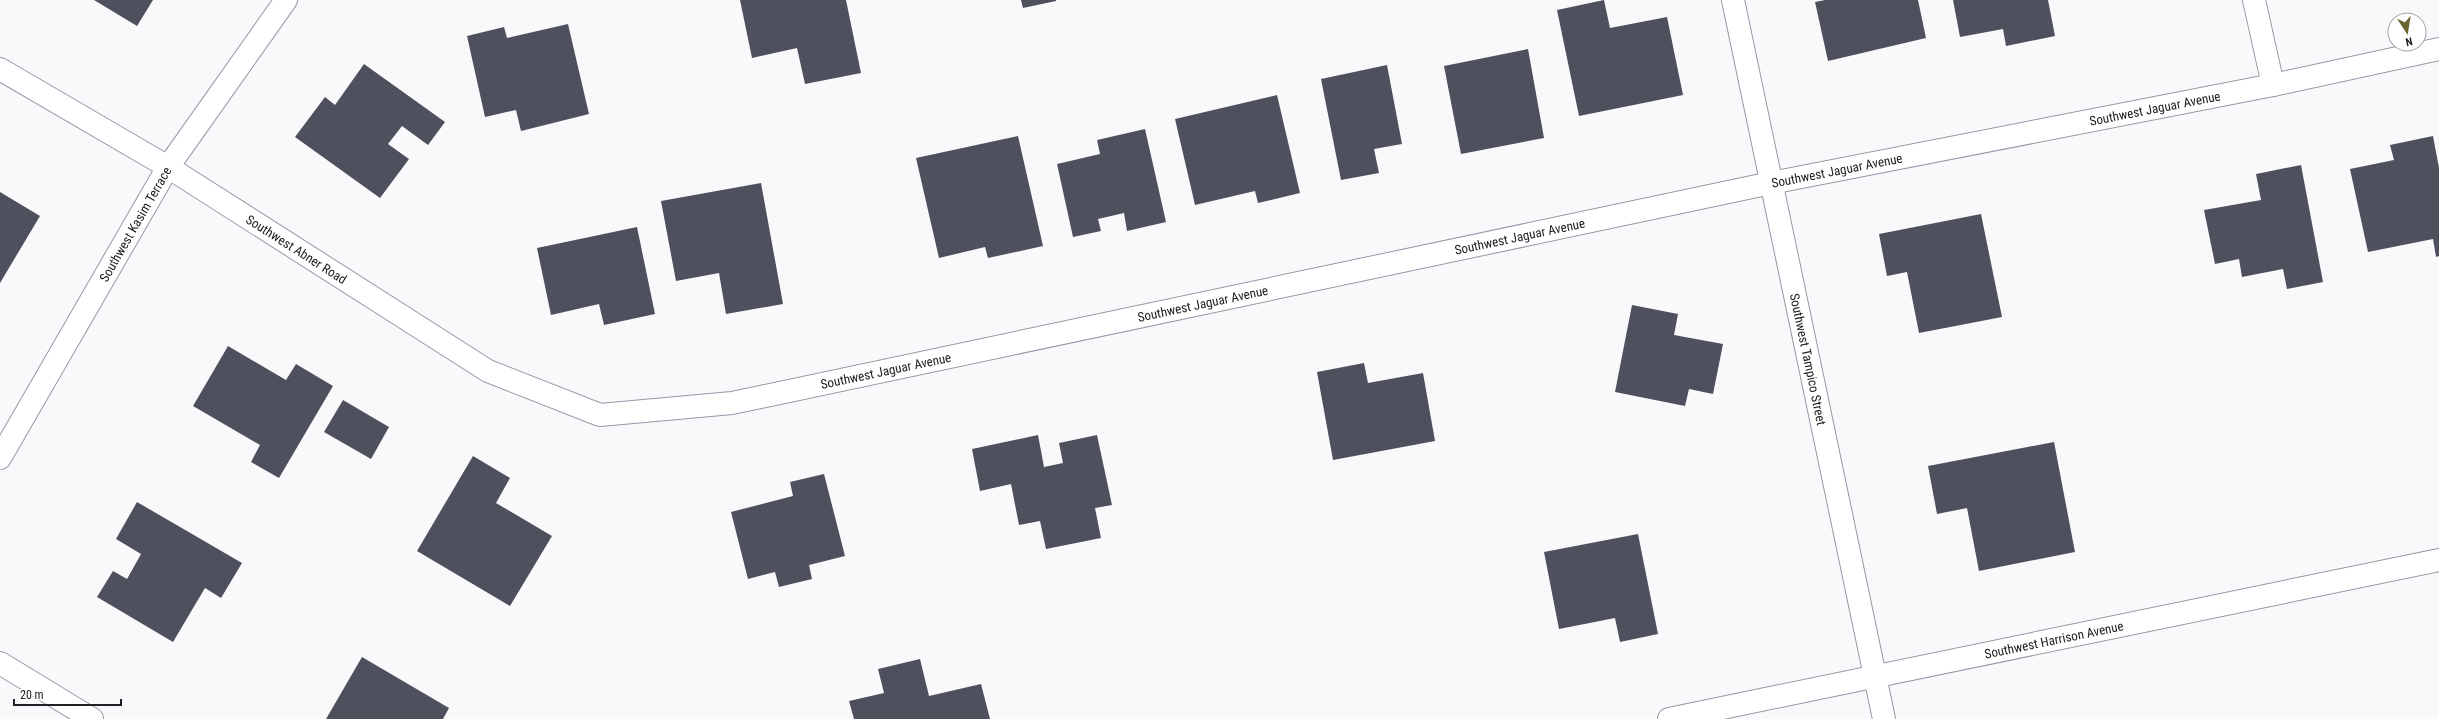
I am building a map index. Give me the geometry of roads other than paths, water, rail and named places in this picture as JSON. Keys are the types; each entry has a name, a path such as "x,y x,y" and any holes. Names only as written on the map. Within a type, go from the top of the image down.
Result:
{"street":[{"name":"Southwest Kasim Terrace","path":"0,458 168,167 286,0"},
{"name":"Southwest Tampico Street","path":"1733,0 1884,719"},
{"path":"2254,0 2273,85"},
{"name":"Southwest Jaguar Avenue","path":"600,415 732,403 1771,183 2273,85 2439,49"},
{"name":"Southwest Abner Road","path":"0,69 168,167 488,371 600,415"},
{"name":"Southwest Harrison Avenue","path":"1669,719 1875,675 2439,560"},
{"path":"0,663 92,719"}]}
